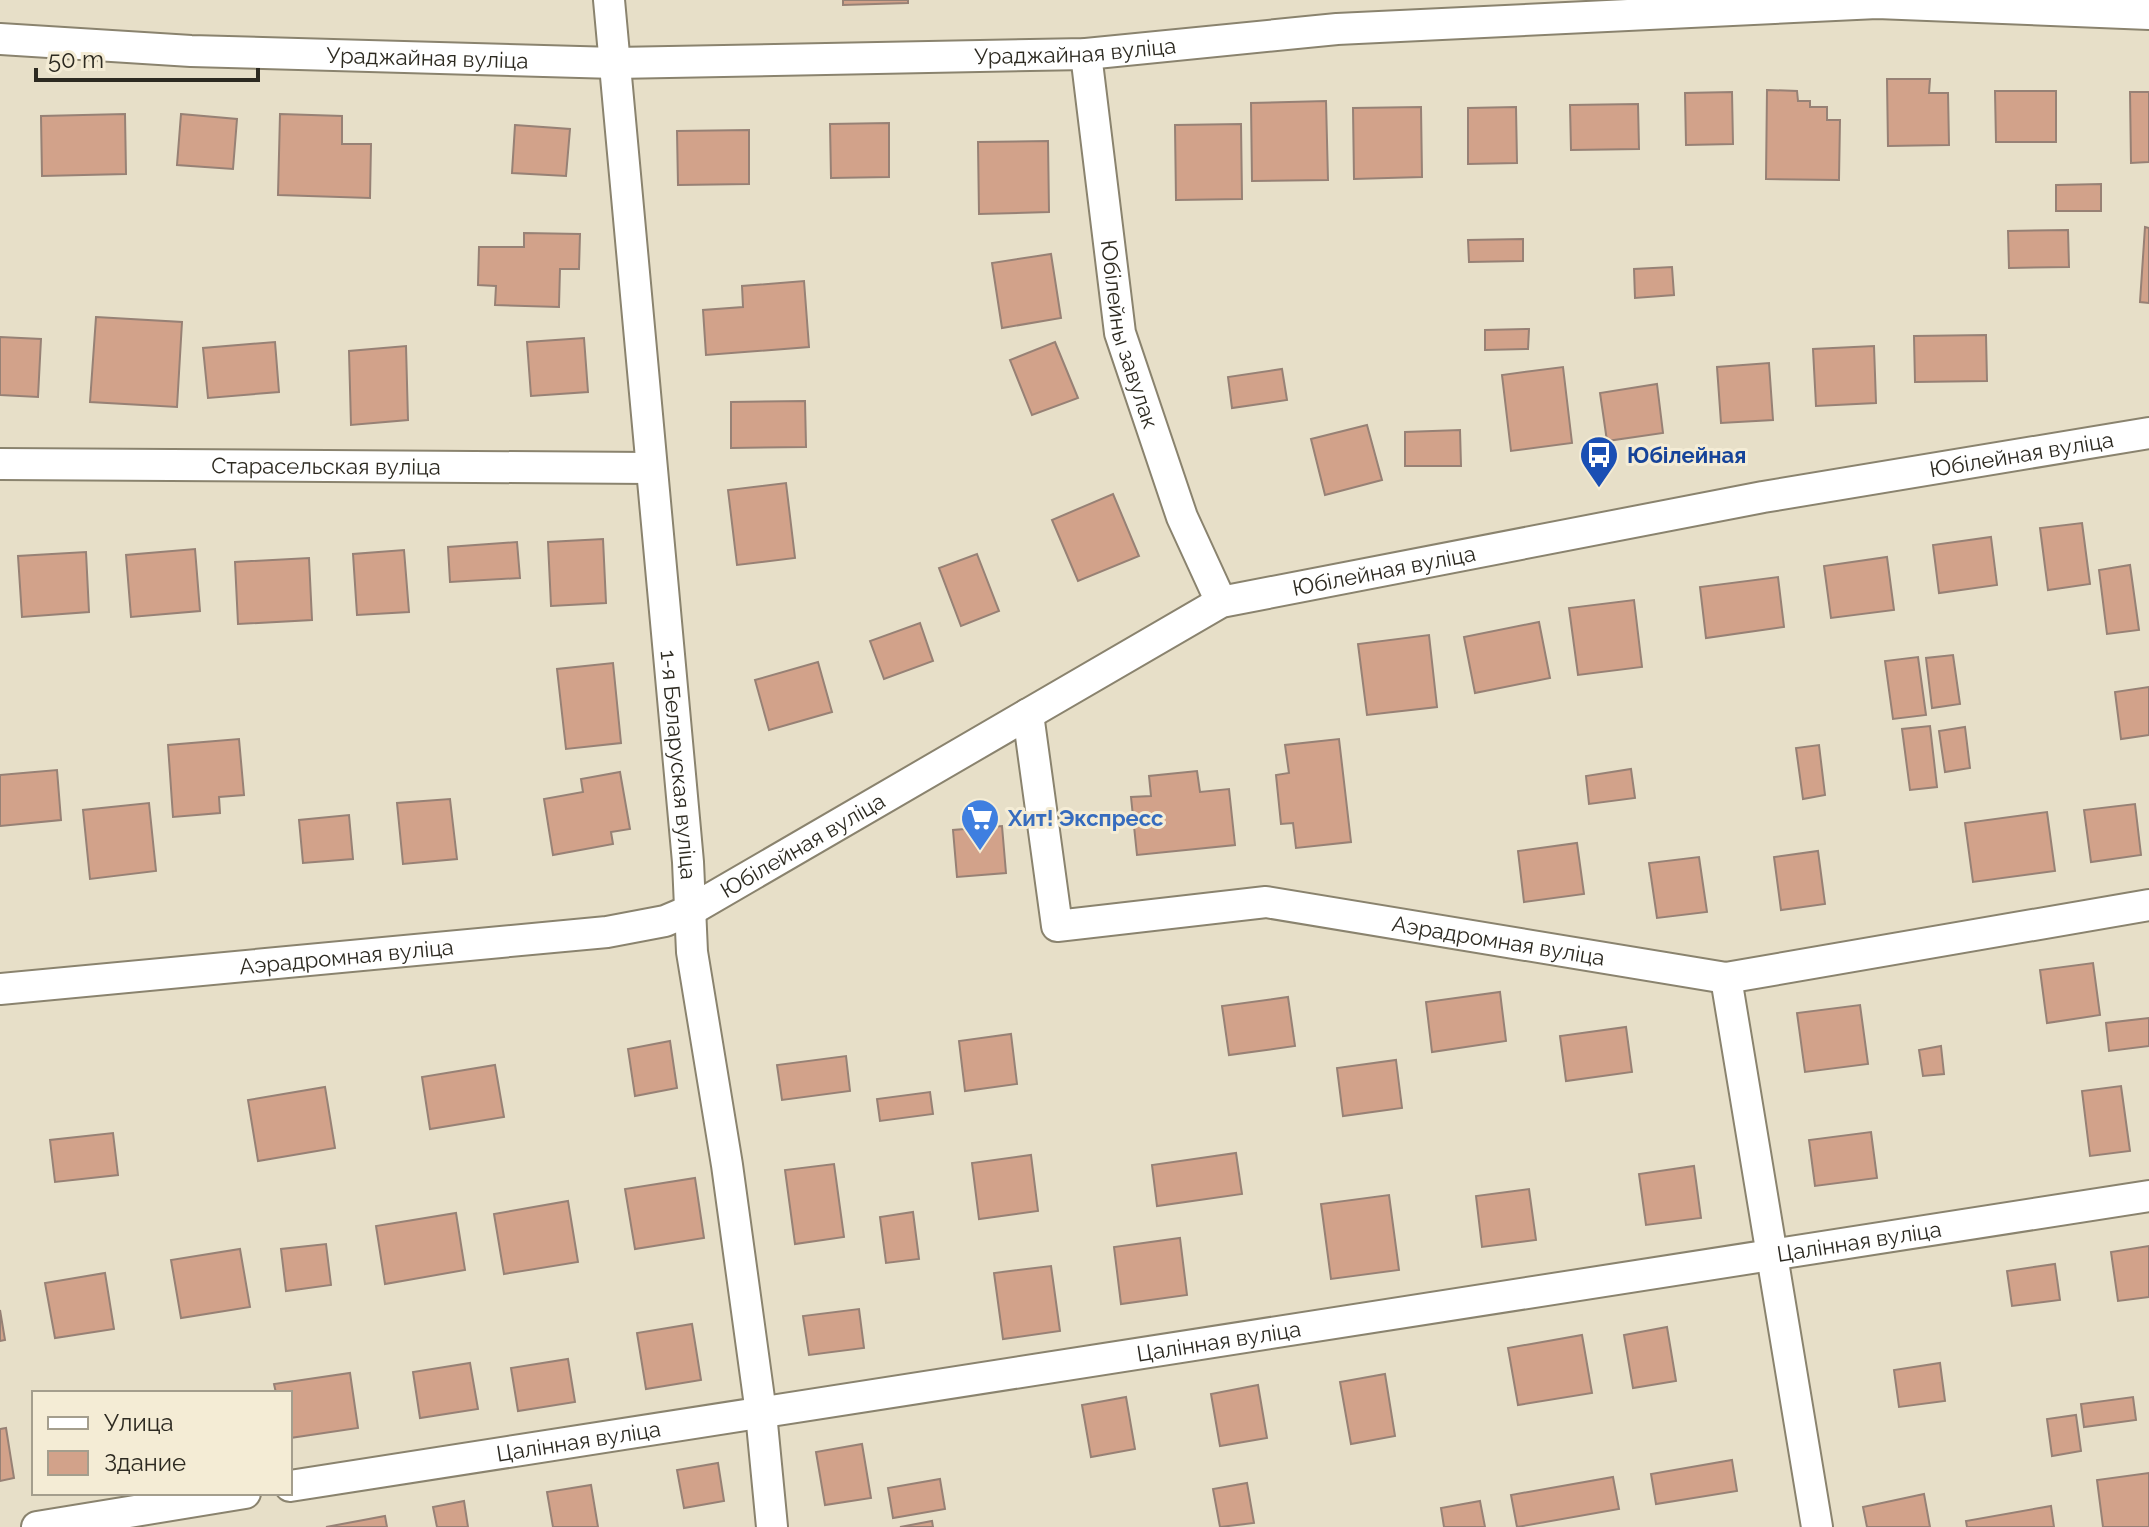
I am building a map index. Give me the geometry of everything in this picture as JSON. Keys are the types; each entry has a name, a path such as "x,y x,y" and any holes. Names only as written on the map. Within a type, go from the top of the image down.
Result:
{"street":[{"name":"1-я Беларуская вуліца","path":"609,0 691,910 692,952 707,1028 727,1165 761,1413 772,1527"},
{"name":"Ураджайная вуліца","path":"0,39 191,51 615,63 1086,54 1337,29 1877,3 2149,14"},
{"name":"Юбілейны завулак","path":"1086,54 1120,333 1182,517 1221,602"},
{"name":"Юбілейная вуліца","path":"691,910 1221,602 1763,497 2149,433"},
{"name":"Старасельская вуліца","path":"0,464 651,468"},
{"name":"Аэрадромная вуліца","path":"1028,714 1057,926 1266,902 1726,978 2149,905"},
{"name":"Аэрадромная вуліца","path":"0,989 607,932 665,921 691,910"},
{"path":"1726,978 1817,1527"},
{"name":"Цалінная вуліца","path":"292,1486 2149,1196"},
{"path":"37,1527 233,1495"}],"building":[{"path":"843,0 908,0 908,3 843,5"},
{"path":"1887,79 1930,79 1929,93 1948,93 1949,145 1888,146"},
{"path":"1767,90 1797,91 1798,101 1810,101 1810,107 1827,107 1827,120 1840,120 1839,180 1766,179"},
{"path":"1995,91 2056,91 2056,142 1996,142"},
{"path":"1732,92 1733,144 1686,145 1685,93"},
{"path":"2130,92 2149,92 2149,162 2131,163"},
{"path":"1326,101 1328,180 1252,181 1251,103"},
{"path":"1638,104 1639,149 1571,150 1570,105"},
{"path":"1421,107 1422,177 1354,179 1353,108"},
{"path":"1516,107 1517,163 1468,164 1468,108"},
{"path":"125,114 126,174 42,176 41,116"},
{"path":"181,114 237,119 233,169 177,165"},
{"path":"280,114 342,116 342,144 371,144 370,198 278,195"},
{"path":"889,123 889,177 831,178 830,124"},
{"path":"1241,124 1242,199 1176,200 1175,125"},
{"path":"515,125 570,129 566,176 512,173"},
{"path":"749,130 749,184 678,185 677,131"},
{"path":"1048,141 1049,212 979,214 978,142"},
{"path":"2101,184 2101,211 2056,211 2056,185"},
{"path":"2145,227 2149,228 2149,303 2140,302"},
{"path":"2068,230 2069,267 2009,268 2008,231"},
{"path":"524,233 580,234 579,269 560,269 559,307 495,305 496,286 478,285 479,247 524,247"},
{"path":"1523,239 1523,261 1469,262 1468,240"},
{"path":"1051,254 1061,318 1002,328 992,263"},
{"path":"1672,267 1674,295 1635,298 1634,269"},
{"path":"804,281 809,347 706,355 703,310 743,307 742,286"},
{"path":"96,317 182,322 177,407 90,402"},
{"path":"1529,329 1528,349 1485,350 1485,330"},
{"path":"1986,335 1987,381 1915,382 1914,336"},
{"path":"0,337 41,339 38,397 0,395"},
{"path":"584,338 588,392 531,396 527,342"},
{"path":"275,342 279,392 208,398 203,348"},
{"path":"1055,342 1078,398 1032,415 1010,360"},
{"path":"406,346 408,420 351,425 349,351"},
{"path":"1874,346 1876,403 1816,406 1813,349"},
{"path":"1769,363 1773,420 1721,423 1717,367"},
{"path":"1563,367 1572,443 1511,451 1502,375"},
{"path":"1282,369 1287,400 1232,408 1228,377"},
{"path":"1657,384 1663,433 1607,441 1600,393"},
{"path":"805,401 806,447 731,448 731,402"},
{"path":"1367,425 1382,480 1325,495 1311,439"},
{"path":"1460,430 1461,466 1405,466 1405,432"},
{"path":"786,483 795,558 737,565 728,490"},
{"path":"1113,494 1139,556 1078,581 1052,520"},
{"path":"2082,523 2090,584 2048,590 2040,528"},
{"path":"1991,537 1997,585 1939,593 1933,545"},
{"path":"603,539 606,603 551,606 548,542"},
{"path":"517,542 520,578 450,582 448,547"},
{"path":"195,549 200,611 131,617 126,555"},
{"path":"404,550 409,612 357,615 353,554"},
{"path":"86,552 89,612 22,617 18,556"},
{"path":"977,554 999,611 961,626 939,568"},
{"path":"1887,557 1894,610 1831,618 1824,566"},
{"path":"309,558 312,620 238,624 235,562"},
{"path":"2130,565 2139,630 2107,634 2099,570"},
{"path":"1778,577 1784,627 1706,638 1700,587"},
{"path":"1634,600 1642,667 1578,675 1569,608"},
{"path":"1539,622 1550,678 1475,693 1464,637"},
{"path":"920,623 933,661 884,679 870,641"},
{"path":"1429,635 1437,707 1367,715 1358,644"},
{"path":"1953,655 1960,704 1932,708 1926,658"},
{"path":"1918,657 1926,715 1893,719 1885,661"},
{"path":"818,662 832,712 769,730 755,680"},
{"path":"613,663 621,743 566,749 557,669"},
{"path":"2149,687 2149,735 2121,739 2115,692"},
{"path":"1930,726 1937,787 1910,790 1902,729"},
{"path":"1965,727 1970,768 1945,772 1939,731"},
{"path":"239,739 244,795 219,797 220,813 173,817 168,745"},
{"path":"1339,739 1351,842 1296,848 1293,823 1281,824 1276,775 1289,773 1285,745"},
{"path":"1819,745 1825,795 1803,799 1796,748"},
{"path":"1631,769 1635,798 1589,804 1586,776"},
{"path":"57,770 61,820 0,826 0,775"},
{"path":"1197,771 1200,792 1229,789 1235,845 1137,855 1131,797 1151,796 1149,776"},
{"path":"620,772 630,829 611,832 613,844 553,855 544,799 583,792 581,779"},
{"path":"450,799 457,859 403,864 397,803"},
{"path":"149,803 156,871 90,879 83,810"},
{"path":"2135,804 2141,855 2091,862 2084,810"},
{"path":"2047,812 2055,871 1973,882 1965,823"},
{"path":"349,815 353,859 303,863 299,820"},
{"name":"Хит! Экспресс","path":"1002,826 1006,873 957,877 953,830"},
{"path":"1577,843 1584,894 1524,902 1518,851"},
{"path":"1818,851 1825,904 1781,910 1774,857"},
{"path":"1699,857 1707,912 1657,918 1649,863"},
{"path":"2093,963 2100,1015 2047,1023 2040,970"},
{"path":"1500,992 1506,1041 1432,1052 1426,1002"},
{"path":"1288,997 1295,1046 1229,1055 1222,1006"},
{"path":"1860,1005 1868,1064 1805,1072 1797,1013"},
{"path":"2149,1018 2149,1046 2109,1051 2106,1023"},
{"path":"1626,1027 1632,1072 1566,1081 1560,1036"},
{"path":"1011,1034 1017,1084 965,1091 959,1041"},
{"path":"670,1041 677,1088 635,1096 628,1049"},
{"path":"1941,1046 1944,1074 1923,1076 1919,1050"},
{"path":"846,1056 850,1091 782,1100 777,1065"},
{"path":"1396,1060 1402,1108 1343,1116 1337,1068"},
{"path":"495,1065 504,1117 430,1129 422,1077"},
{"path":"2121,1086 2130,1151 2090,1156 2082,1091"},
{"path":"325,1087 335,1148 258,1161 248,1100"},
{"path":"930,1092 933,1114 880,1121 877,1099"},
{"path":"1871,1132 1877,1178 1815,1186 1809,1140"},
{"path":"113,1133 118,1175 55,1182 50,1140"},
{"path":"1236,1153 1242,1194 1157,1206 1152,1165"},
{"path":"1031,1155 1038,1211 979,1219 972,1163"},
{"path":"834,1164 844,1237 795,1244 785,1170"},
{"path":"1694,1166 1701,1218 1646,1225 1639,1174"},
{"path":"695,1178 704,1238 635,1249 625,1189"},
{"path":"1529,1189 1536,1240 1482,1247 1476,1196"},
{"path":"1389,1195 1399,1270 1331,1279 1321,1204"},
{"path":"568,1201 578,1262 504,1274 494,1214"},
{"path":"913,1212 919,1259 886,1263 880,1217"},
{"path":"456,1213 465,1270 385,1284 376,1226"},
{"path":"1180,1238 1187,1295 1121,1304 1114,1247"},
{"path":"326,1244 331,1285 286,1291 281,1249"},
{"path":"2149,1246 2149,1297 2118,1301 2111,1252"},
{"path":"240,1249 250,1307 181,1318 171,1260"},
{"path":"2055,1264 2060,1300 2012,1306 2007,1271"},
{"path":"1051,1266 1060,1331 1003,1339 994,1273"},
{"path":"105,1273 114,1329 55,1338 45,1283"},
{"path":"859,1309 864,1348 809,1355 803,1316"},
{"path":"0,1310 5,1340 0,1341"},
{"path":"692,1324 701,1380 646,1389 637,1333"},
{"path":"1667,1327 1676,1381 1633,1388 1624,1335"},
{"path":"1582,1335 1592,1393 1518,1405 1508,1348"},
{"path":"568,1359 575,1402 518,1411 511,1368"},
{"path":"470,1363 478,1409 420,1418 413,1372"},
{"path":"1940,1363 1945,1401 1899,1407 1894,1370"},
{"path":"350,1373 358,1428 292,1438 292,1391 276,1391 274,1384"},
{"path":"1385,1374 1395,1436 1351,1444 1340,1382"},
{"path":"1258,1385 1267,1438 1220,1446 1211,1394"},
{"path":"1126,1397 1135,1449 1091,1457 1082,1405"},
{"path":"2133,1397 2136,1420 2084,1427 2081,1404"},
{"path":"2076,1415 2081,1451 2052,1456 2047,1419"},
{"path":"6,1428 14,1478 0,1481 0,1429"},
{"path":"862,1444 871,1498 825,1505 816,1452"},
{"path":"1732,1460 1737,1491 1656,1504 1651,1474"},
{"path":"718,1463 724,1501 684,1508 677,1470"},
{"path":"2149,1473 2149,1527 2103,1527 2097,1480"},
{"path":"1613,1477 1619,1509 1517,1527 1511,1495"},
{"path":"940,1479 945,1509 893,1518 888,1488"},
{"path":"1247,1483 1254,1523 1220,1527 1213,1489"},
{"path":"591,1485 598,1527 553,1527 547,1492"},
{"path":"1924,1494 1930,1527 1867,1527 1863,1507"},
{"path":"464,1501 468,1527 437,1527 433,1507"},
{"path":"1480,1501 1485,1527 1444,1527 1441,1508"},
{"path":"2051,1506 2054,1527 1967,1527 1966,1521"},
{"path":"385,1516 387,1527 326,1527"},
{"path":"932,1521 933,1527 900,1527"}],"place":[{"name":"Юбілейная","path":"1599,489"},
{"name":"Хит! Экспресс","path":"980,852"}]}
